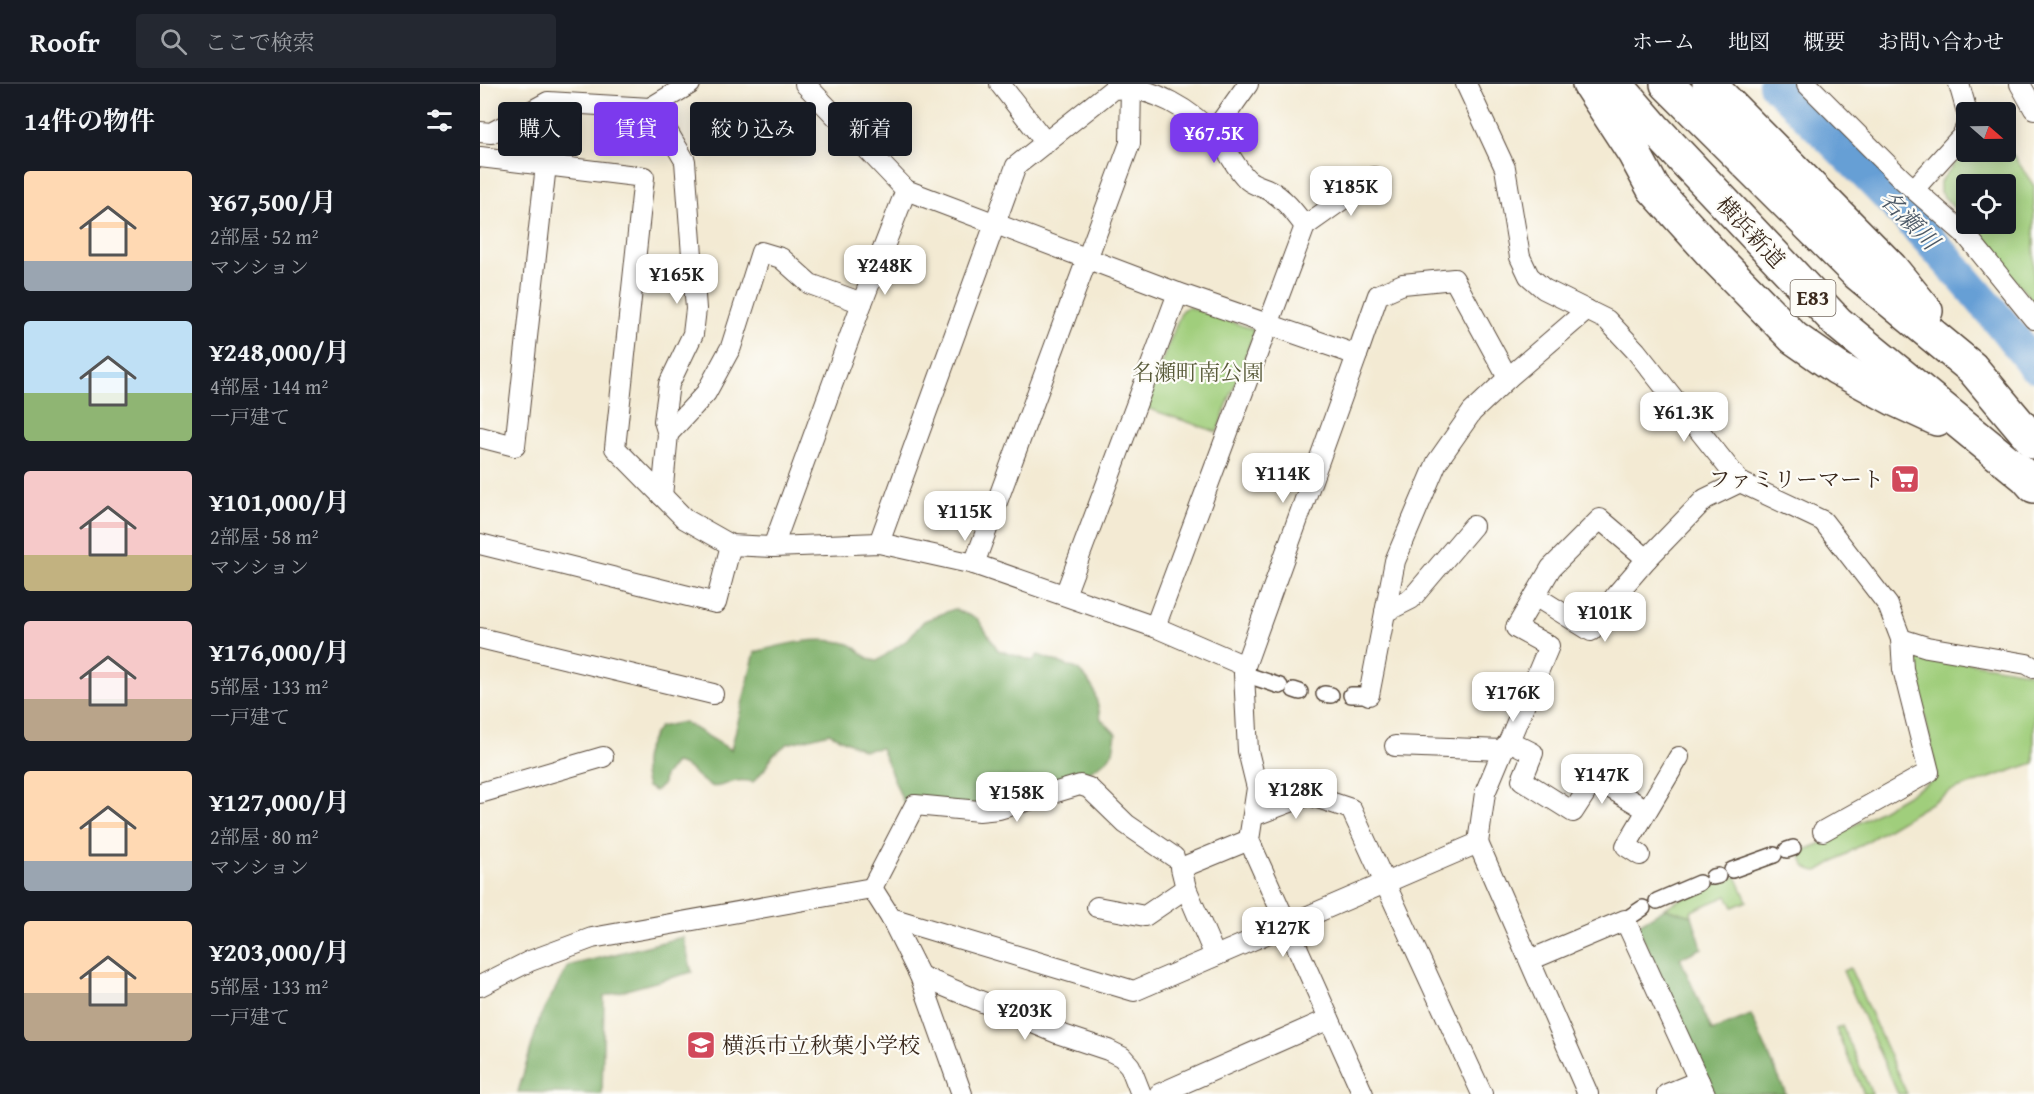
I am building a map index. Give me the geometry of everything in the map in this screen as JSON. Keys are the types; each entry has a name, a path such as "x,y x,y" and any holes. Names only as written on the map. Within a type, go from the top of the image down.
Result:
{"highway":[{"path":"1589,84 1634,153 1653,188 1794,338 1837,368 1894,399 1977,436"},
{"name":"横浜新道","path":"1616,84 1654,128 1838,323 1977,436 2034,486"},
{"name":"横浜新道","path":"1667,84 1857,273 1972,368 2034,442"},
{"path":"1709,84 1891,268 1972,368"}],"street":[{"path":"656,102 668,89 690,84"},
{"path":"805,84 906,190 1178,293 1357,355"},
{"path":"1000,84 1046,143"},
{"path":"1213,134 1248,84"},
{"path":"1466,84 1505,168 1520,257 1529,276 1544,289 1607,320 1636,351 1740,482 1823,521 1887,605 1901,639 1904,669 1929,772 1821,832"},
{"path":"1807,84 1914,189 1966,236 2034,318"},
{"path":"1959,84 1964,102"},
{"path":"2020,84 2034,109"},
{"path":"974,564 1130,143 1131,85"},
{"path":"879,543 1016,166 1113,89 1131,85 1151,92 1194,116 1213,134 1248,180 1272,191 1291,208 1305,226"},
{"path":"480,132 491,133 507,126 548,102 594,105"},
{"path":"1914,189 1956,143"},
{"path":"662,496 668,434 664,421 669,384 693,334 696,309 685,161 678,149"},
{"path":"480,157 644,177 615,448 685,519 731,545 773,547 879,543 974,564 1155,627 1291,689"},
{"path":"480,437 515,446 546,165"},
{"path":"1155,627 1305,226 1374,177"},
{"path":"773,547 906,190"},
{"path":"668,434 706,393 731,347 761,252 781,258 810,284 862,303"},
{"path":"1363,1094 1249,840 1257,788 1248,751 1245,670 1378,295 1403,284 1454,279 1508,378"},
{"path":"1065,595 1178,293"},
{"path":"1360,695 1385,612 1395,561 1437,462 1472,412 1587,310"},
{"path":"1535,597 1591,631 1616,595 1647,559 1705,499 1740,482"},
{"path":"1588,1094 1478,843 1485,793 1549,646 1516,628 1551,568 1600,519 1647,559"},
{"path":"1385,612 1411,598 1473,526"},
{"path":"480,544 716,603 731,545"},
{"path":"480,638 713,694"},
{"path":"1901,639 1927,647 2027,664 2034,668"},
{"path":"1395,746 1506,746 1533,753 1522,780 1573,812 1595,778"},
{"path":"480,794 603,757"},
{"path":"1578,768 1647,810"},
{"path":"1640,855 1626,846 1647,810 1679,769"},
{"path":"872,888 915,805 979,811 999,809 1080,785 1089,788 1126,824 1178,863 1186,888 1215,956"},
{"path":"1253,816 1310,795 1351,809 1482,1094"},
{"path":"1178,863 1249,840"},
{"path":"891,918 1134,991 1478,843"},
{"path":"1530,960 1625,920 1650,905 1715,876 1792,848"},
{"path":"872,888 891,918 920,976 962,1094"},
{"path":"480,986 530,960 592,938 872,888"},
{"path":"1097,906 1145,916 1186,888"},
{"path":"1625,920 1702,1087 1667,1094"},
{"path":"920,976 1057,1033 1122,1057 1130,1066 1141,1094"},
{"path":"1159,1094 1329,1019"}],"green space":[{"path":"2016,159 2034,186 2034,303 1976,234 2016,234 2016,174 1956,174 1956,210 1940,192 1940,182 1956,162 2016,162"},
{"name":"名瀬町南公園","path":"1188,307 1255,330 1217,432 1144,407 1182,310"},
{"path":"954,609 978,619 998,650 1033,661 1038,655 1077,669 1087,679 1094,690 1101,719 1116,734 1113,752 1106,761 1068,785 999,805 908,806 902,799 881,748 864,750 829,733 787,744 773,755 753,782 739,781 715,787 681,764 675,763 664,776 663,784 655,791 647,787 644,771 645,756 659,727 684,722 731,750 755,652 790,644 826,640 849,644 877,661 907,640 924,621"},
{"path":"1922,655 2027,672 2034,676 2034,763 1951,791 1818,871 1807,868 1800,852 1827,841 1937,778 1915,664"},
{"path":"1736,876 1747,901 1733,907 1727,896 1691,911 1692,916 1665,908 1686,896"},
{"path":"1665,908 1692,916 1702,948 1680,958 1712,1031 1751,1015 1786,1094 1714,1094 1637,925"},
{"path":"683,937 692,972 604,996 602,1094 518,1092 540,1017 568,966"},
{"path":"1850,968 1907,1094 1898,1094 1843,971"},
{"path":"1842,1026 1872,1094 1864,1094 1836,1029"}],"waterway":[{"name":"名瀬川","path":"1775,84 1910,220 2005,327 2034,365"}],"place":[{"name":"ファミリーマート","path":"1905,479"},
{"name":"横浜市立秋葉小学校","path":"701,1045"}]}
